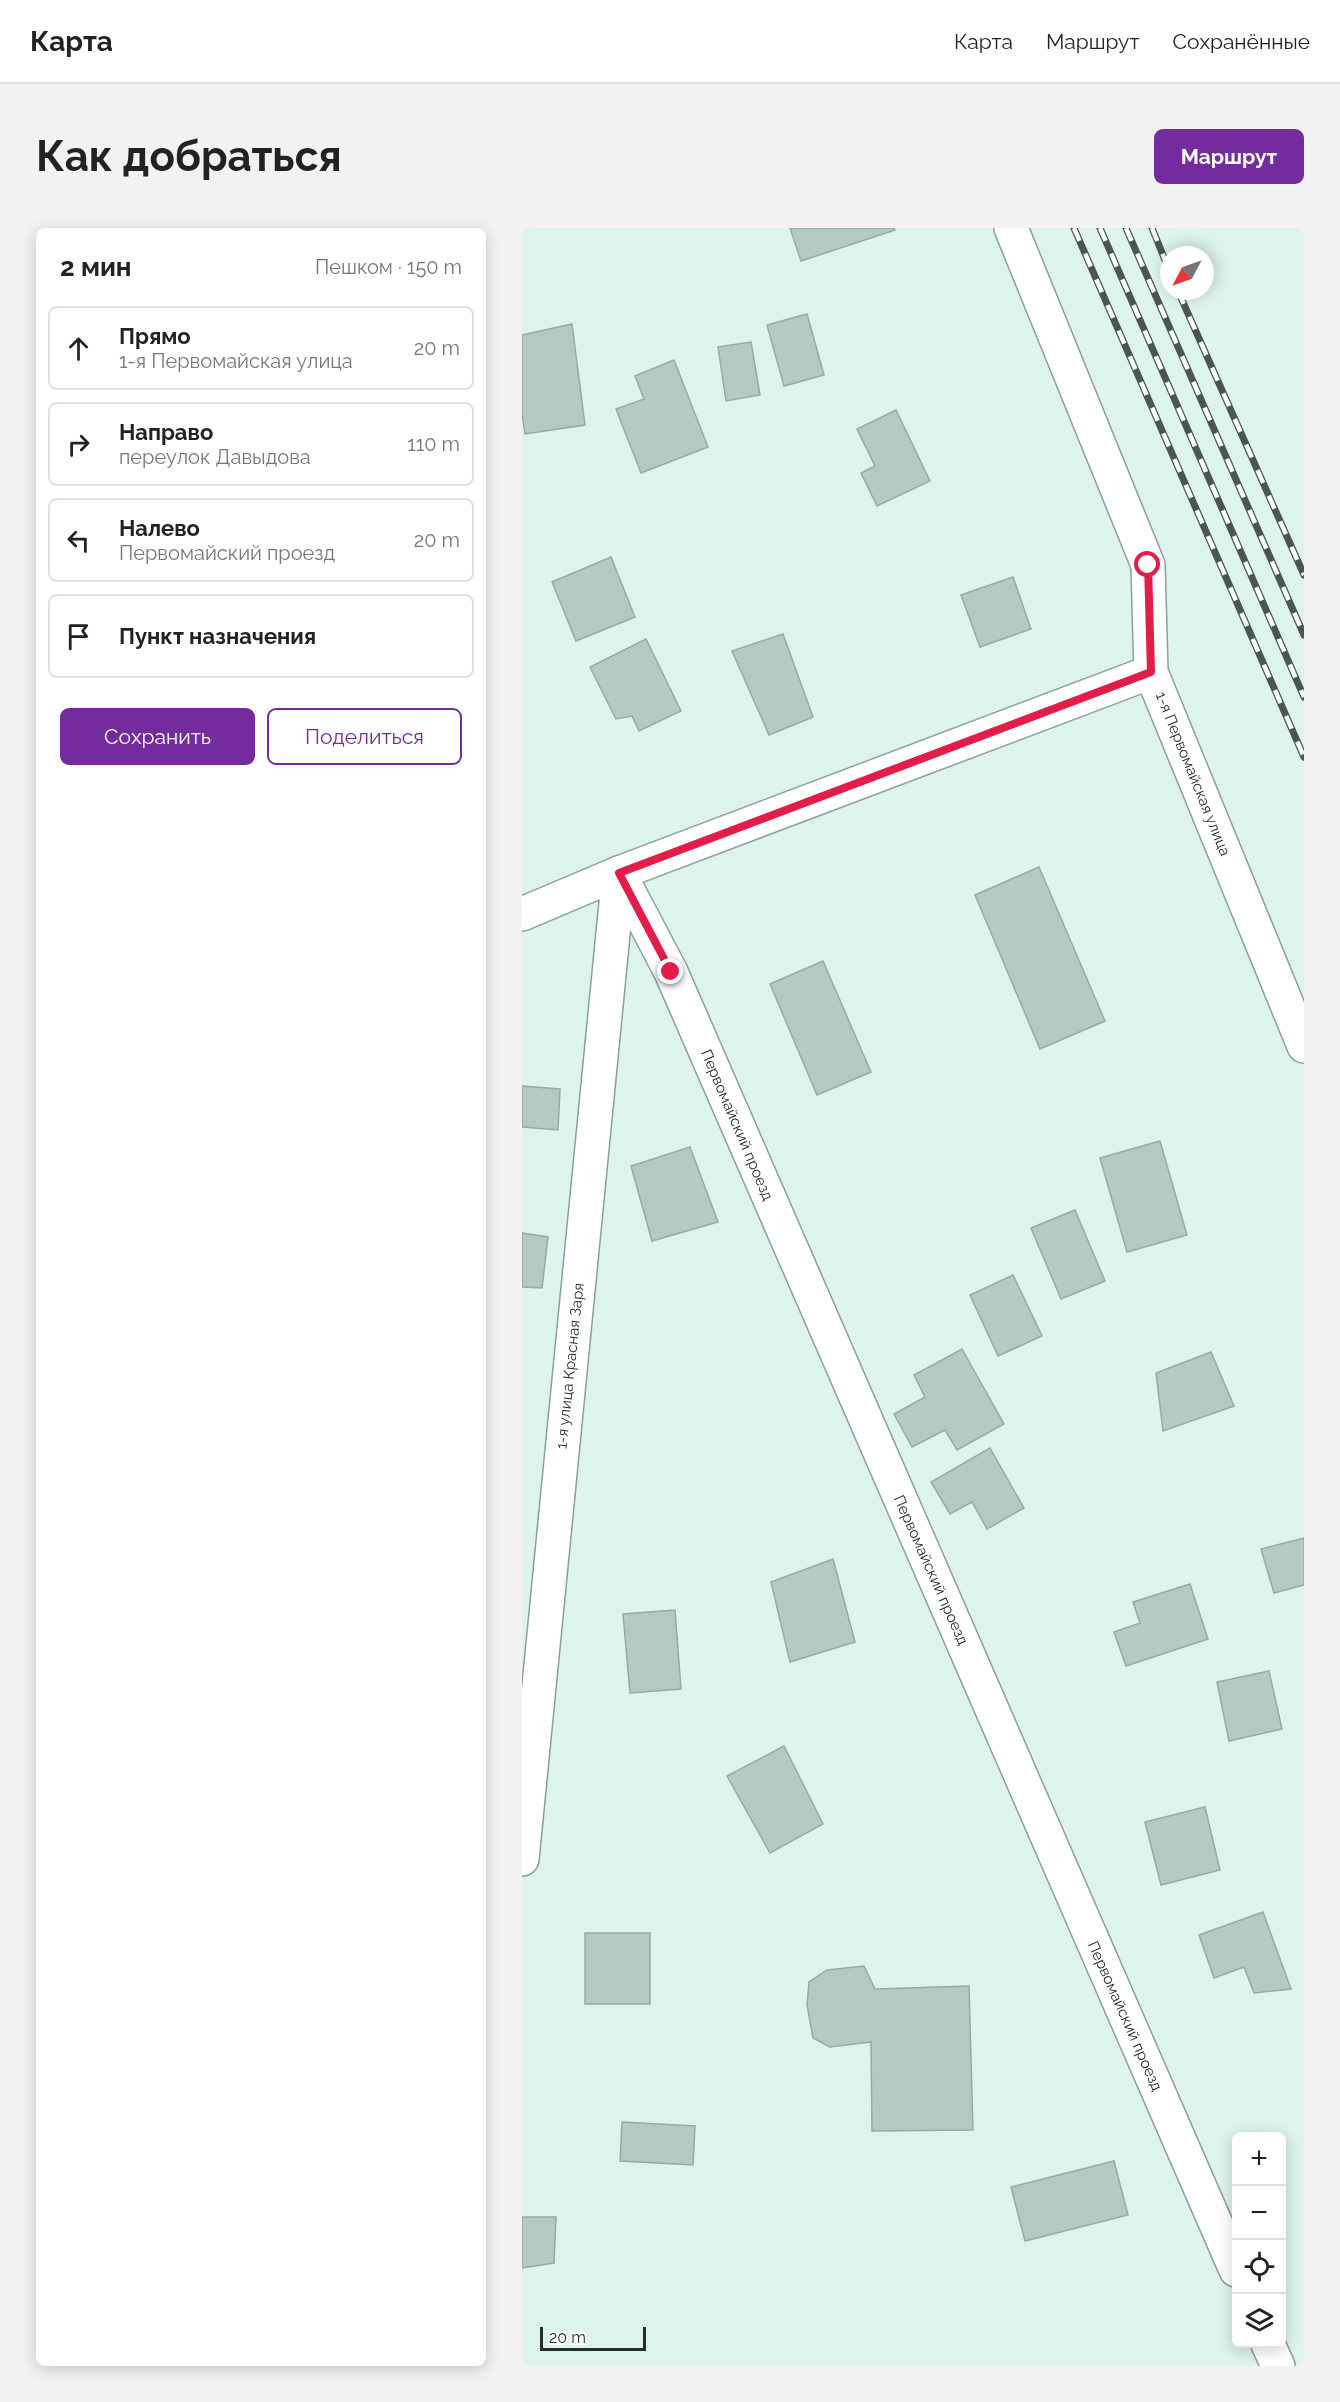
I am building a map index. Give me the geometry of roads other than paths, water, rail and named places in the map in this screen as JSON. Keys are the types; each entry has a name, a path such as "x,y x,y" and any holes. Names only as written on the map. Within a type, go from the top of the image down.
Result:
{"street":[{"name":"1-я Первомайская улица","path":"1011,228 1148,565 1151,672 1304,1046"},
{"path":"522,914 619,873 1151,672"},
{"name":"1-я улица Красная Заря","path":"522,1859 619,873"},
{"name":"Первомайский проезд","path":"619,873 671,972 1232,2261"},
{"path":"1270,2348 1278,2366"}],"railway":[{"path":"1074,228 1304,757"},
{"path":"1100,228 1304,697"},
{"path":"1126,228 1304,635"},
{"path":"1152,228 1160,248"},
{"path":"1182,300 1304,575"}]}
